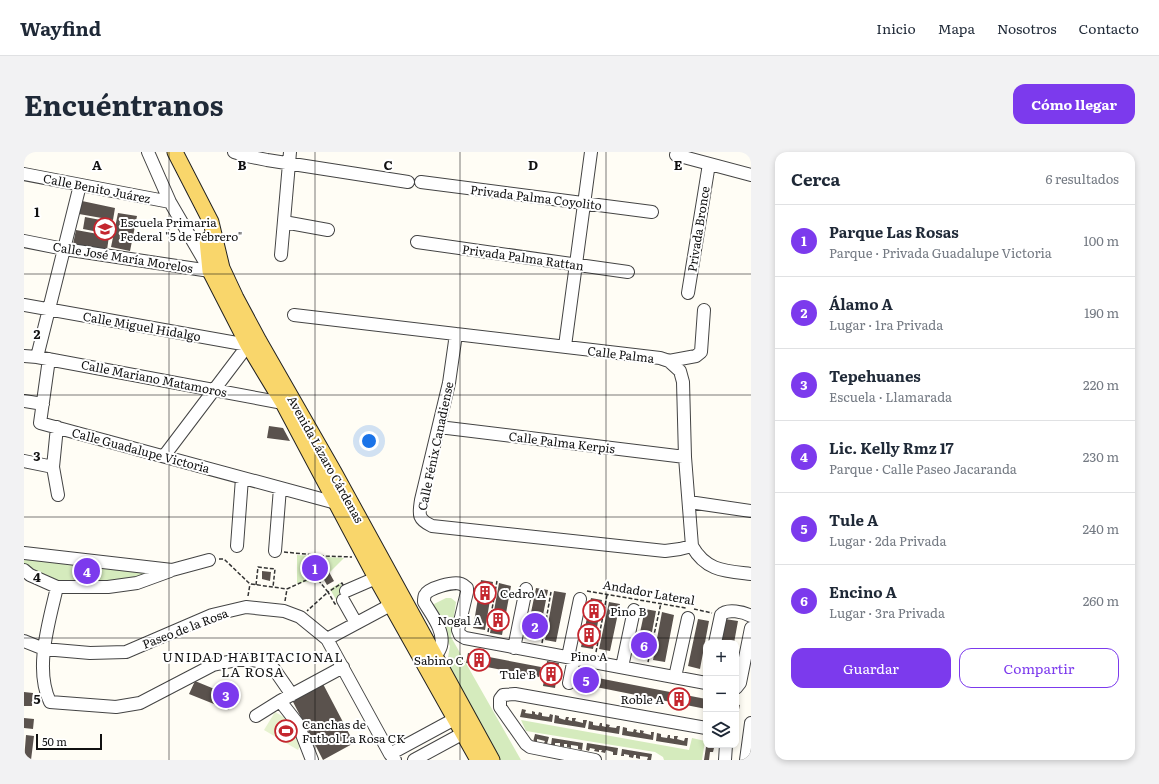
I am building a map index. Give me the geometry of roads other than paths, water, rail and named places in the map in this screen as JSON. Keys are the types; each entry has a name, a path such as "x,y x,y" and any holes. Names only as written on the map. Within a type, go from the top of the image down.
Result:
{"main road":[{"name":"Avenida Lázaro Cárdenas","path":"165,152 203,226 216,270 283,403 376,578 397,602 435,657 461,716"},
{"name":"Avenida Lázaro Cárdenas","path":"176,152 211,222 216,270"},
{"name":"Avenida Lázaro Cárdenas","path":"254,343 338,479 397,602 469,730 492,760"},
{"name":"Avenida Lázaro Cárdenas","path":"469,730 478,760"}],"street":[{"path":"148,152 170,202 216,270"},
{"path":"234,152 247,156 290,158 408,182"},
{"path":"565,346 591,152"},
{"path":"676,155 751,176"},
{"path":"281,254 290,158"},
{"name":"Privada Bronce","path":"688,293 709,164"},
{"name":"Calle Benito Juárez","path":"24,174 170,202"},
{"name":"Privada Palma Coyolito","path":"421,182 652,212"},
{"path":"24,401 43,404 43,358 48,310 80,184"},
{"path":"284,222 328,230"},
{"name":"Calle José María Morelos","path":"24,241 64,249 216,270"},
{"name":"Privada Palma Rattan","path":"417,242 628,272"},
{"name":"Calle Miguel Hidalgo","path":"24,305 254,343"},
{"path":"669,361 696,356 701,352 704,310"},
{"path":"294,315 456,334"},
{"name":"Calle Palma","path":"456,334 660,358 669,361 680,371 683,382 685,458 692,546"},
{"name":"Calle Fénix Canadiense","path":"456,334 449,383 421,500 419,513 423,521 432,526 665,551 692,546"},
{"path":"164,456 214,390 254,343"},
{"name":"Calle Mariano Matamoros","path":"24,356 43,358 283,403"},
{"name":"Calle Guadalupe Victoria","path":"43,404 40,423 336,503"},
{"path":"57,427 53,468 58,495"},
{"name":"Calle Palma Kerpis","path":"439,427 685,458"},
{"path":"24,461 53,468"},
{"path":"237,546 242,478"},
{"path":"275,551 280,488"},
{"path":"688,502 751,510"},
{"path":"692,546 696,553 707,564 724,570 751,574"},
{"path":"24,553 172,570"},
{"path":"24,570 30,575 56,587 108,587 137,583 172,570 209,560"},
{"path":"356,623 344,595 376,578"},
{"path":"435,657 441,645 442,637 440,629 424,602 425,594 430,590 445,584 460,583 467,588 458,630 465,638 646,671 703,683"},
{"path":"56,587 44,649 44,679 46,694 50,702 116,707 140,703 213,665 237,660 252,660 268,663 292,695"},
{"path":"514,648 526,589"},
{"path":"569,684 571,657 580,599"},
{"path":"327,639 397,602"},
{"name":"Paseo de la Rosa","path":"24,641 44,649 90,653 126,652 212,615 246,607 284,611 300,617 327,639 392,757 461,716"},
{"path":"622,667 634,610"},
{"path":"716,640 721,615 727,611 751,616"},
{"path":"674,677 688,618"},
{"path":"739,684 742,649 751,628"},
{"path":"256,716 280,701 343,667"},
{"path":"595,760 530,747 526,744 500,707 500,699 503,695 515,694 703,727"},
{"path":"280,701 298,724 312,760"},
{"path":"746,760 751,724"},
{"path":"414,760 469,730"},
{"path":"725,760 726,748"}],"place":[{"name":"Escuela Primaria Federal \"5 de Febrero\"","path":"105,229"},
{"name":"Parque Las Rosas","path":"315,568"},
{"name":"Lic. Kelly Rmz 17","path":"87,571"},
{"name":"Cedro A","path":"485,593"},
{"name":"Pino B","path":"594,611"},
{"name":"Nogal A","path":"498,620"},
{"name":"Álamo A","path":"535,626"},
{"name":"Pino A","path":"589,635"},
{"name":"Encino A","path":"644,645"},
{"name":"Sabino C","path":"479,660"},
{"name":"Tule B","path":"551,674"},
{"name":"Tule A","path":"586,680"},
{"name":"Tepehuanes","path":"226,695"},
{"name":"Roble A","path":"679,699"},
{"name":"Canchas de Futbol La Rosa CK","path":"286,731"}],"district":[{"name":"UNIDAD HABITACIONAL LA ROSA","path":"253,664"}]}
